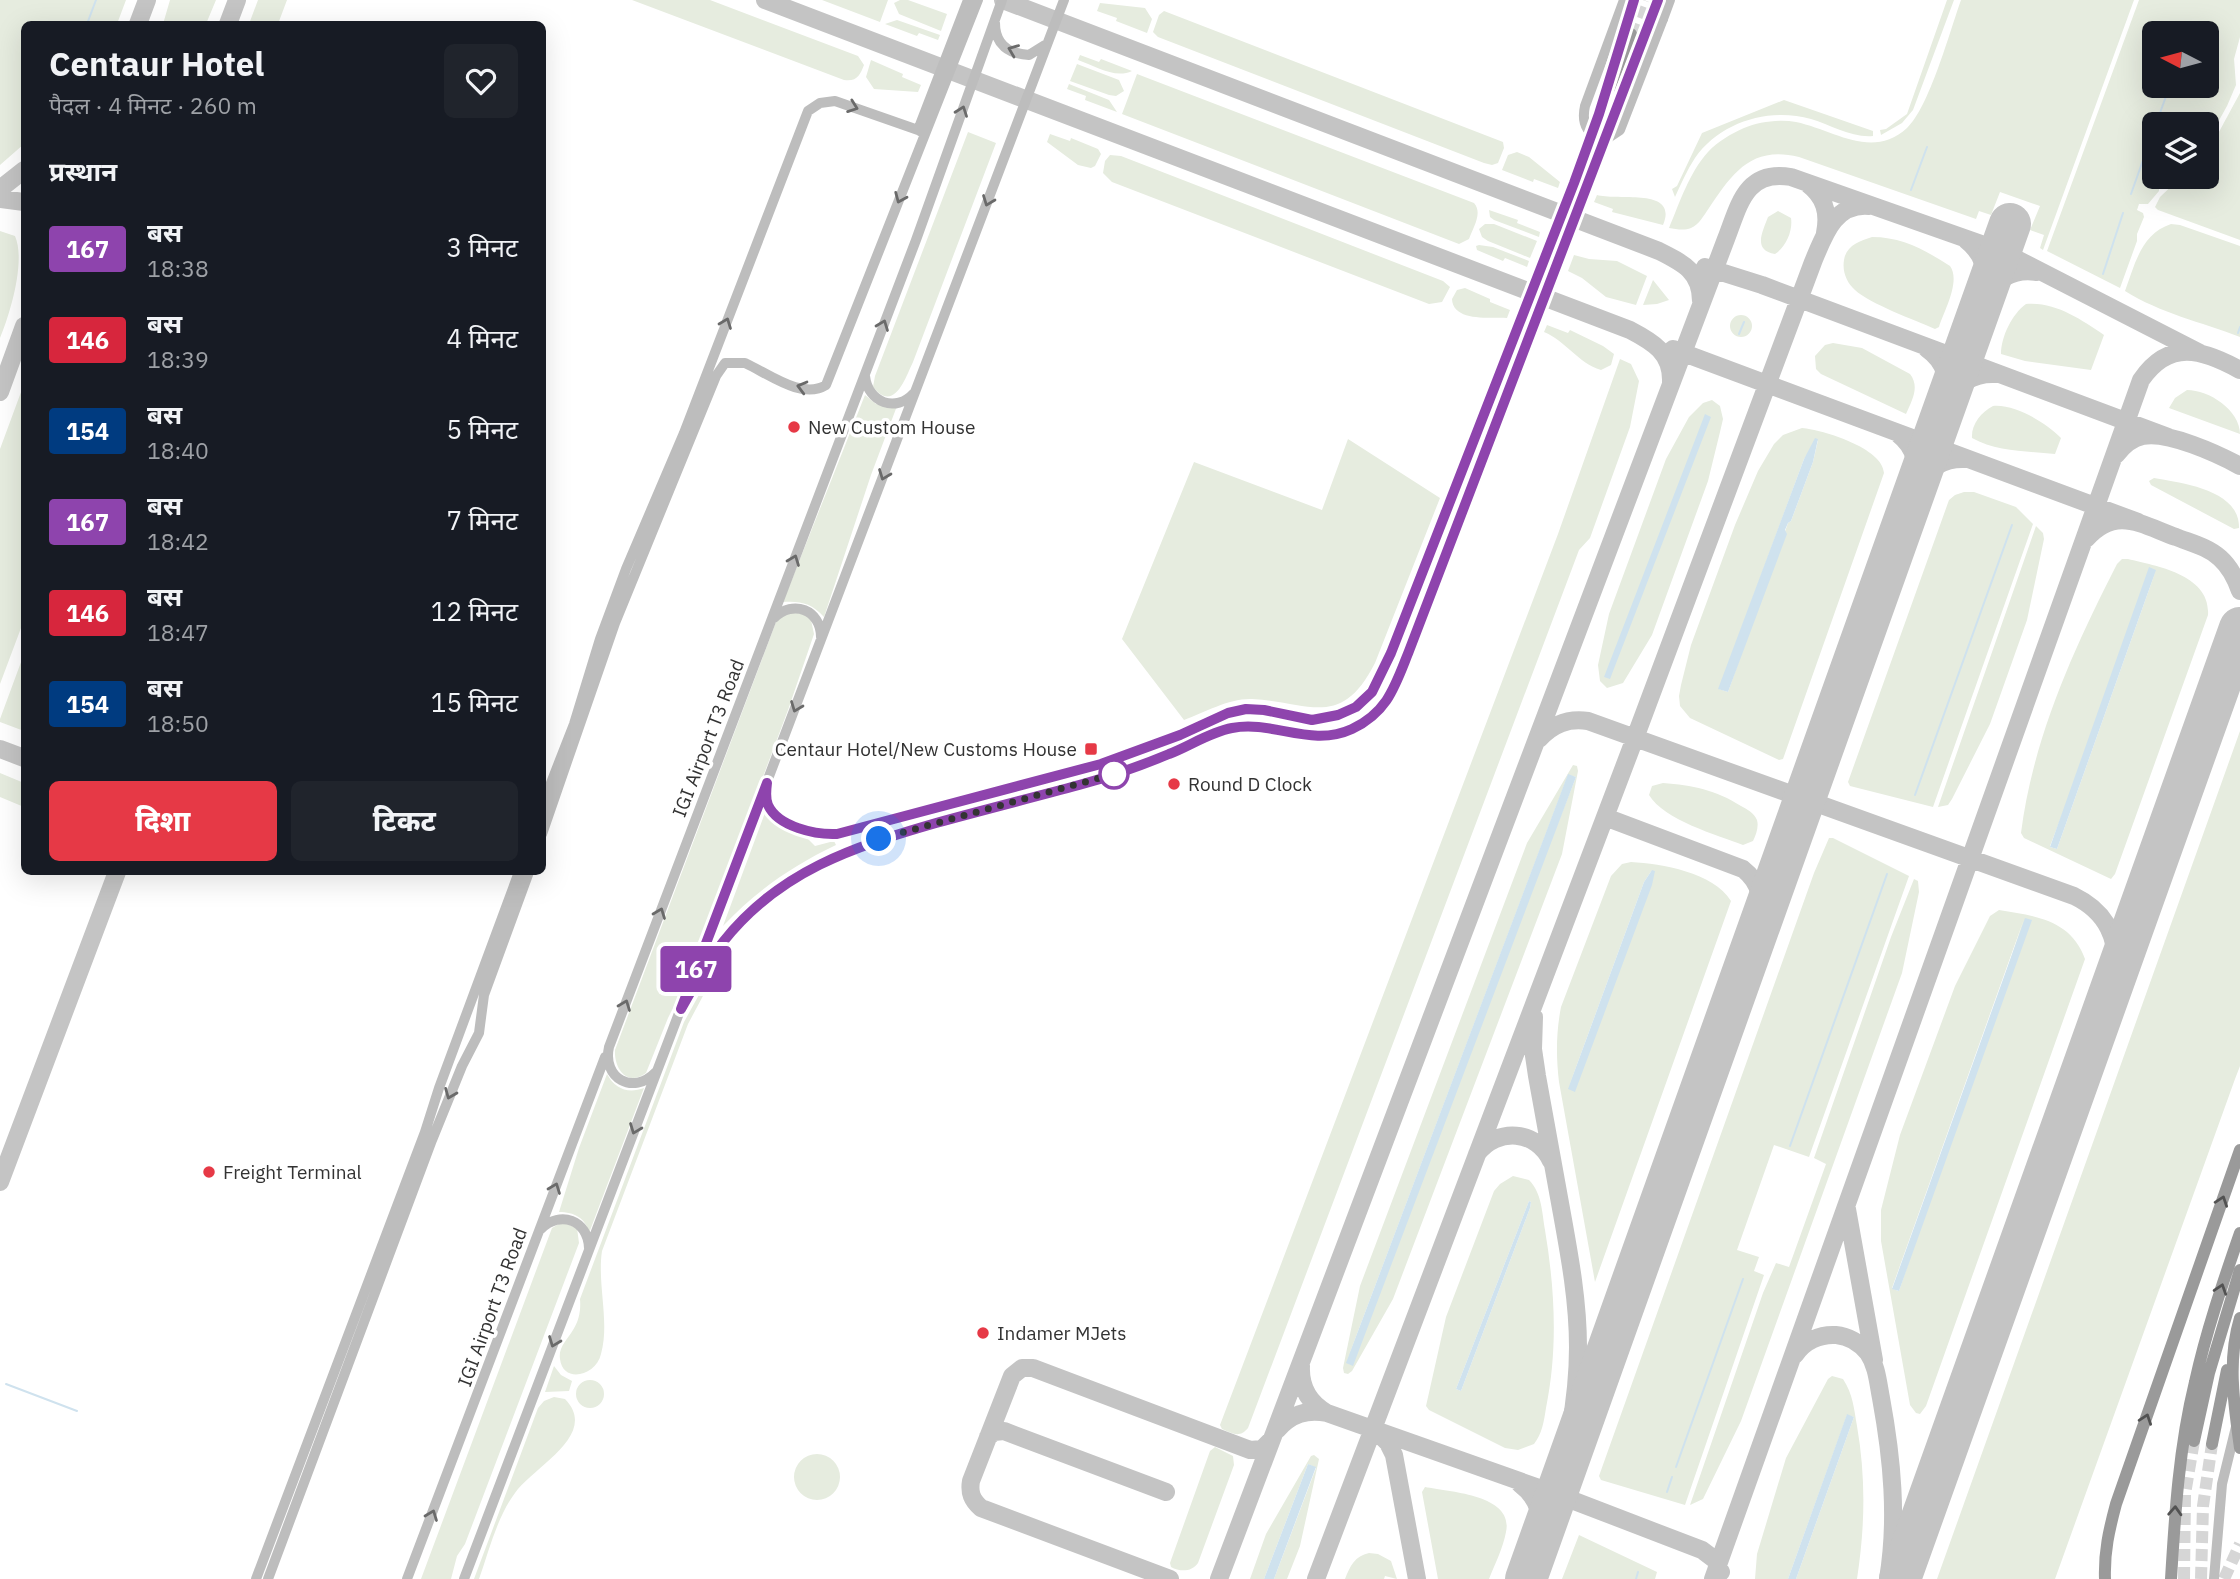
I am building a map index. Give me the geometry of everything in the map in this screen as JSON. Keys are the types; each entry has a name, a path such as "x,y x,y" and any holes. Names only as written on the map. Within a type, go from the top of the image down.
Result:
{"highway":[{"path":"1599,114 1631,34"},
{"path":"2105,1579 2104,1557 2116,1504 2240,1150"},
{"path":"2171,1579 2176,1499 2194,1384 2240,1233"},
{"path":"2193,1441 2209,1373 2240,1270"},
{"path":"2211,1444 2240,1318"},
{"path":"2234,1339 2231,1370 2240,1448"}],"main road":[{"path":"546,822 615,622 716,376 726,363 737,362 745,363 806,391 818,390 826,385 968,0"},
{"path":"921,132 978,0"},
{"name":"IGI Airport T3 Road","path":"408,1579 916,240 1002,0"},
{"path":"464,1579 1064,0"},
{"path":"1624,0 1583,116 1588,132 1595,137 1608,138 1620,130 1670,0"},
{"path":"767,783 768,805 777,816 792,825 820,833 837,834 1101,764 1180,735 1228,713 1246,709 1264,710 1312,720 1338,715 1365,700 1372,692 1391,653 1599,114 1634,0"},
{"path":"681,1009 707,964 742,921 786,883 828,859 879,839 1106,777 1228,729 1247,726 1294,735 1326,736 1350,730 1369,720 1380,710 1388,700 1399,675 1658,0"},
{"path":"995,20 996,38 1010,51 1029,55 1042,49 1048,42"},
{"path":"546,796 574,724 600,639 626,569 698,397 808,111 820,103 835,101 921,132"},
{"path":"867,368 866,384 881,402 900,404 914,394 918,386"},
{"path":"770,624 774,616 790,608 808,611 820,625 820,643"},
{"path":"256,1579 518,875"},
{"path":"457,1044 481,1007 528,875"},
{"path":"268,1579 432,1140 462,1066 479,1033 481,1007"},
{"path":"609,1047 608,1064 617,1078 624,1082 641,1083 649,1079 659,1066"},
{"path":"537,1235 549,1222 567,1219 583,1228 587,1236 587,1254"},
{"path":"2214,1579 2222,1484 2238,1418"}],"shaded area":[{"path":"0,0 126,0 118,21 21,21 21,147 0,165"},
{"path":"170,0 216,0 207,21 164,21"},
{"path":"258,0 287,0 279,21 250,21"},
{"path":"632,0 710,0 858,56 864,65 857,77 844,80"},
{"path":"822,0 888,0 880,22"},
{"path":"908,0 947,14 941,31 899,14 894,3"},
{"path":"1947,0 1954,0 1913,110 1902,123 1881,135 1880,130 1886,129 1907,114"},
{"path":"1961,0 2134,0 2043,250 2040,248 2044,235 2030,230 2040,206 2000,192 1991,215 1979,211 1976,219 1799,157 1782,154 1768,155 1745,165 1726,184 1694,227 1683,230 1669,228 1701,160 1720,141 1744,128 1769,122 1790,121 1853,140 1880,142 1907,128 1931,87"},
{"path":"2139,0 2240,0 2240,37 2234,59 2236,85 2219,120 2219,112 2142,112 2142,189 2159,191 2148,204 2139,204 2137,210 2143,213 2144,217 2120,288 2047,251"},
{"path":"1100,3 1145,8 1152,19 1147,33 1097,11"},
{"path":"1164,11 1503,142 1504,148 1498,163 1484,163 1158,37 1153,32 1159,15"},
{"path":"897,20 940,35 938,40 919,33 917,36 885,24"},
{"path":"1080,55 1099,62 1101,59 1132,71 1119,74 1105,71 1078,60"},
{"path":"871,60 921,85 918,92 874,89 866,77"},
{"path":"1077,64 1119,80 1124,91 1116,96 1109,95 1070,81"},
{"path":"1137,74 1474,203 1478,211 1469,239 1459,244 1122,114"},
{"path":"1069,84 1109,100 1117,112 1085,100 1086,96 1067,89"},
{"path":"2240,93 2240,240 2155,207 2168,189 2219,189 2219,132"},
{"path":"1784,100 1873,131 1873,136 1849,133 1795,116 1779,115 1747,120 1705,145 1692,163 1675,197 1672,189 1677,186 1702,133"},
{"path":"968,132 996,143 913,362 898,391 887,396 880,394 873,387 875,376"},
{"path":"1050,134 1070,141 1071,138 1098,149 1101,154 1095,166 1091,168 1078,165 1047,142"},
{"path":"1517,152 1529,157 1560,182 1558,188 1502,170 1508,155"},
{"path":"1110,155 1121,156 1443,281 1450,287 1442,302 1429,304 1112,182 1103,173 1105,161"},
{"path":"1597,195 1655,200 1662,205 1666,213 1663,225 1612,212 1613,209 1594,202"},
{"path":"1489,210 1518,220 1517,223 1540,232 1539,237 1494,220 1490,217"},
{"path":"1778,211 1791,218 1791,223 1785,243 1775,254 1764,248 1761,239 1768,217"},
{"path":"1485,224 1494,224 1537,241 1530,258 1482,237 1479,229"},
{"path":"2171,224 2240,246 2240,337 2166,311 2125,291 2146,242"},
{"path":"0,231 15,236 19,259 12,302 0,338"},
{"path":"1872,237 1893,239 1913,246 1950,266 1953,272 1953,288 1939,327 1935,329 1882,306 1862,295 1850,284 1844,269 1845,255 1854,245"},
{"path":"1476,246 1493,247 1529,261 1527,267 1477,250"},
{"path":"1574,255 1617,261 1647,276 1636,305 1606,297 1582,278 1568,271"},
{"path":"1653,280 1669,300 1643,305"},
{"path":"1465,288 1510,310 1507,318 1474,317 1459,312 1452,299 1457,290"},
{"path":"2026,304 2058,309 2104,335 2091,370 2025,361 2001,354 2008,326"},
{"path":"1741,315 1749,318 1752,326 1749,334 1741,337 1733,334 1730,326 1733,318"},
{"path":"1547,325 1568,333 1570,330 1603,346 1614,354 1611,365 1601,370 1585,362 1544,332"},
{"path":"1833,343 1862,348 1910,374 1915,389 1906,414 1821,374 1816,369 1815,356 1825,345"},
{"path":"1620,359 1631,364 1639,381 1630,427 1590,538 1579,550 1248,1428 1239,1434 1230,1432 1222,1429 1220,1425 1558,534"},
{"path":"2187,390 2205,393 2222,403 2235,417 2240,434 2169,408 2175,398"},
{"path":"21,392 21,628 0,684 0,449"},
{"path":"865,395 876,404 897,406 824,617 805,604 783,602"},
{"path":"1712,400 1720,406 1723,419 1708,481 1652,635 1623,683 1607,688 1600,681 1598,665 1609,614 1666,459 1689,417 1703,403"},
{"path":"1993,406 2021,411 2047,426 2061,438 2055,454 2002,448 1972,438 1978,419"},
{"path":"1802,428 1824,432 1851,442 1874,456 1884,473 1783,759 1779,760 1690,718 1680,706 1679,696 1691,645 1735,525 1758,471 1774,444 1783,435","holes":["1818,440 1813,462 1788,523 1728,692 1719,689 1804,459"]},
{"path":"1348,439 1440,498 1375,663 1362,684 1336,705 1307,707 1244,699 1184,720 1122,639 1194,462 1322,510"},
{"path":"2154,478 2193,486 2219,496 2230,504 2237,515 2239,528 2234,529 2151,485 2149,481"},
{"path":"1964,492 1974,492 2016,507 2033,524 1933,807 1850,786 1848,782 1949,500"},
{"path":"2036,526 2043,533 2044,539 2027,620 1990,724 1952,799 1948,805 1938,807"},
{"path":"2122,559 2128,559 2180,575 2201,590 2207,601 2208,615 2111,879 2024,838 2021,833 2035,763 2057,694 2117,564","holes":["2156,570 2057,849 2050,846"]},
{"path":"802,612 811,620 814,634 788,710 686,982 646,1073 639,1077 628,1077 619,1069 615,1050 776,622 787,613"},
{"path":"21,662 21,730 0,722"},
{"path":"2240,731 2240,1066 2055,1579 1937,1579"},
{"path":"1573,765 1577,766 1578,771 1562,854 1393,1299 1352,1371 1344,1373 1360,1286 1527,843","holes":["1568,775 1576,777 1346,1363"]},
{"path":"0,773 21,782 21,806 0,797"},
{"path":"1663,783 1713,792 1748,810 1758,823 1753,841 1743,845 1692,826 1666,812 1649,795 1652,786"},
{"path":"766,810 771,816 807,834 807,838 815,846 834,841 836,845 775,880 723,926"},
{"path":"1829,838 1909,876 1809,1157 1774,1145 1737,1250 1759,1257 1754,1271 1764,1275 1685,1505 1601,1480 1599,1476 1814,873"},
{"path":"1643,863 1686,871 1712,883 1731,901 1595,1282 1559,1082 1557,1035 1561,1007 1611,876 1622,864","holes":["1652,870 1568,1089 1644,882"]},
{"path":"1914,879 1918,881 1919,892 1902,973 1741,1421 1703,1499 1690,1505 1763,1293 1776,1263 1789,1267 1826,1164 1814,1158"},
{"path":"1999,910 2051,922 2071,936 2085,959 1926,1406 1920,1414 1910,1405 1881,1241 1881,1210 1900,1135 1955,986 1990,916","holes":["2024,919 1899,1291 1892,1288"]},
{"path":"717,962 720,964 688,1024 602,1251 604,1329 601,1354 598,1362 587,1372 567,1372 562,1367 560,1351 577,1323 580,1299 684,1022"},
{"path":"607,1074 622,1089 644,1088 589,1233 585,1223 578,1217 559,1212 579,1148"},
{"path":"1513,1176 1529,1180 1537,1191 1542,1210 1553,1297 1554,1342 1543,1422 1534,1444 1518,1450 1505,1448 1429,1410 1426,1406 1446,1317 1494,1191","holes":["1529,1201 1530,1208 1461,1391 1456,1389"]},
{"path":"562,1222 577,1228 579,1243 465,1544 457,1556 451,1579 421,1579 552,1228"},
{"path":"554,1366 561,1375 572,1381 569,1391 545,1392"},
{"path":"1832,1376 1843,1379 1849,1390 1860,1445 1863,1502 1857,1579 1796,1579 1854,1417 1847,1415 1788,1579 1755,1579 1757,1554 1786,1458"},
{"path":"590,1380 600,1384 604,1394 600,1404 590,1408 580,1404 576,1394 580,1384"},
{"path":"554,1397 565,1399 574,1412 574,1425 569,1438 515,1493 498,1523 479,1579 474,1579 538,1408 544,1401"},
{"path":"1215,1447 1233,1456 1234,1465 1198,1563 1189,1570 1174,1569 1170,1563 1210,1451"},
{"path":"817,1454 833,1461 840,1477 833,1493 817,1500 801,1493 794,1477 801,1461"},
{"path":"1311,1456 1319,1459 1300,1546 1287,1579 1274,1579 1316,1468 1308,1464 1264,1579 1250,1579 1266,1534"},
{"path":"1425,1487 1478,1498 1500,1510 1506,1520 1506,1532 1489,1579 1438,1579 1422,1492"},
{"path":"1579,1535 1657,1572 1655,1579 1562,1579"},
{"path":"1369,1553 1378,1554 1391,1561 1397,1579 1385,1576 1384,1579 1345,1579 1354,1562"}],"water":[{"path":"1705,414 1711,417 1610,679 1604,677"},
{"path":"1815,438 1818,439 1813,462 1791,521 1785,530 1787,534 1728,692 1718,689 1804,459"},
{"path":"2149,567 2156,570 2057,849 2050,847"},
{"path":"1568,774 1576,777 1353,1366 1346,1363"},
{"path":"1652,870 1655,871 1652,885 1575,1092 1568,1089 1644,882"},
{"path":"2025,918 2032,920 1899,1291 1892,1289"},
{"path":"1529,1201 1530,1208 1461,1391 1456,1389"},
{"path":"1847,1414 1854,1417 1796,1579 1788,1579"},
{"path":"1308,1464 1316,1467 1274,1579 1264,1579"}],"waterway":[{"path":"88,21 96,0"},
{"path":"2160,112 2165,98"},
{"path":"1911,190 1927,147"},
{"path":"2131,194 2142,163"},
{"path":"2103,274 2123,213"},
{"path":"1739,334 1744,322"},
{"path":"2238,333 2240,327"},
{"path":"1915,795 2012,525"},
{"path":"1790,1146 1887,874"},
{"path":"1676,1467 1743,1279"},
{"path":"6,1384 77,1411"},
{"path":"1667,1492 1672,1477"},
{"path":"1636,1579 1638,1572"}],"taxiway":[{"path":"139,21 147,0"},
{"path":"229,21 237,0"},
{"path":"765,0 1630,330 1653,344 1665,356 1671,382"},
{"path":"1003,0 1659,251 1689,270 1698,283 1701,301"},
{"path":"0,189 21,172"},
{"path":"1219,1579 1735,214 1746,193 1763,179 1791,177 2001,251 2200,353"},
{"path":"1808,184 1822,200 1826,219 1825,233"},
{"path":"0,199 21,202"},
{"path":"1316,1579 1813,262 1832,223 1847,210 1857,206 1869,206"},
{"path":"1966,240 1984,264 1985,295"},
{"path":"1705,267 1762,285 2168,437"},
{"path":"1982,301 2005,277 2020,272 2037,272"},
{"path":"0,392 21,334"},
{"path":"1673,349 2138,522"},
{"path":"1927,349 1943,366 1947,388 1946,404"},
{"path":"1713,1579 2141,380 2163,358 2175,353 2199,353 2240,370"},
{"path":"1946,402 1966,381 1979,375 1995,374"},
{"path":"1898,434 1912,451 1917,471 1916,487"},
{"path":"2116,455 2135,439 2153,435 2179,440 2240,466"},
{"path":"1916,486 1937,465 1950,460 1965,459"},
{"path":"2086,539 2108,523 2119,520 2140,523 2215,554 2230,569 2240,591"},
{"path":"1539,739 1561,723 1588,721 2074,896 2095,910 2108,928 2113,938 2116,975"},
{"path":"0,749 21,757"},
{"path":"1605,817 1743,869 1757,886 1761,907 1760,923"},
{"path":"0,1182 116,875"},
{"path":"1534,1017 1533,1049 1571,1264 1578,1330 1573,1409 1566,1450 1550,1511"},
{"path":"1477,1154 1495,1139 1516,1136 1536,1143 1551,1161"},
{"path":"1847,1209 1874,1360"},
{"path":"1795,1355 1813,1339 1836,1335 1858,1343 1873,1363 1891,1466 1893,1534 1888,1579"},
{"path":"1301,1366 1302,1381 1307,1394 1327,1413 1556,1494 1702,1550 1714,1559 1721,1572"},
{"path":"1170,1579 981,1508 975,1502 971,1493 971,1481 1012,1376 1022,1368 1033,1368 1250,1450 1262,1449 1272,1439"},
{"path":"1277,1430 1300,1414 1327,1413"},
{"path":"988,1437 994,1432 1004,1431 1166,1492"},
{"path":"1378,1433 1388,1443 1394,1455 1417,1579"},
{"path":"1520,1484 1532,1495 1539,1509 1540,1540"}],"runway":[{"path":"1526,1579 2010,224"},
{"path":"1900,1579 2240,628"}],"tunnel":[{"path":"1631,34 1644,0"},
{"path":"2184,1579 2185,1494 2194,1441"},
{"path":"2201,1579 2203,1506 2212,1444"},
{"path":"2224,1579 2240,1544"}],"bus line":[{"name":"167","path":"1634,0 1599,114 1574,183 1391,653 1372,692 1365,700 1356,707 1324,719 1312,720 1264,710 1246,709 1228,713 1203,726 1101,764 837,834 820,833 785,822 768,805 767,783 681,1009 724,940 762,901 805,871 851,849 1106,777 1228,729 1262,727 1294,735 1326,736 1350,730 1369,720 1380,710 1395,687 1658,0"}],"place":[{"name":"New Custom House","path":"794,427"},
{"name":"Centaur Hotel/New Customs House","path":"1091,749"},
{"name":"Round D Clock","path":"1174,784"},
{"name":"Freight Terminal","path":"209,1172"},
{"name":"Indamer MJets","path":"983,1333"}],"route":[{"path":"879,839 1114,774"}]}
